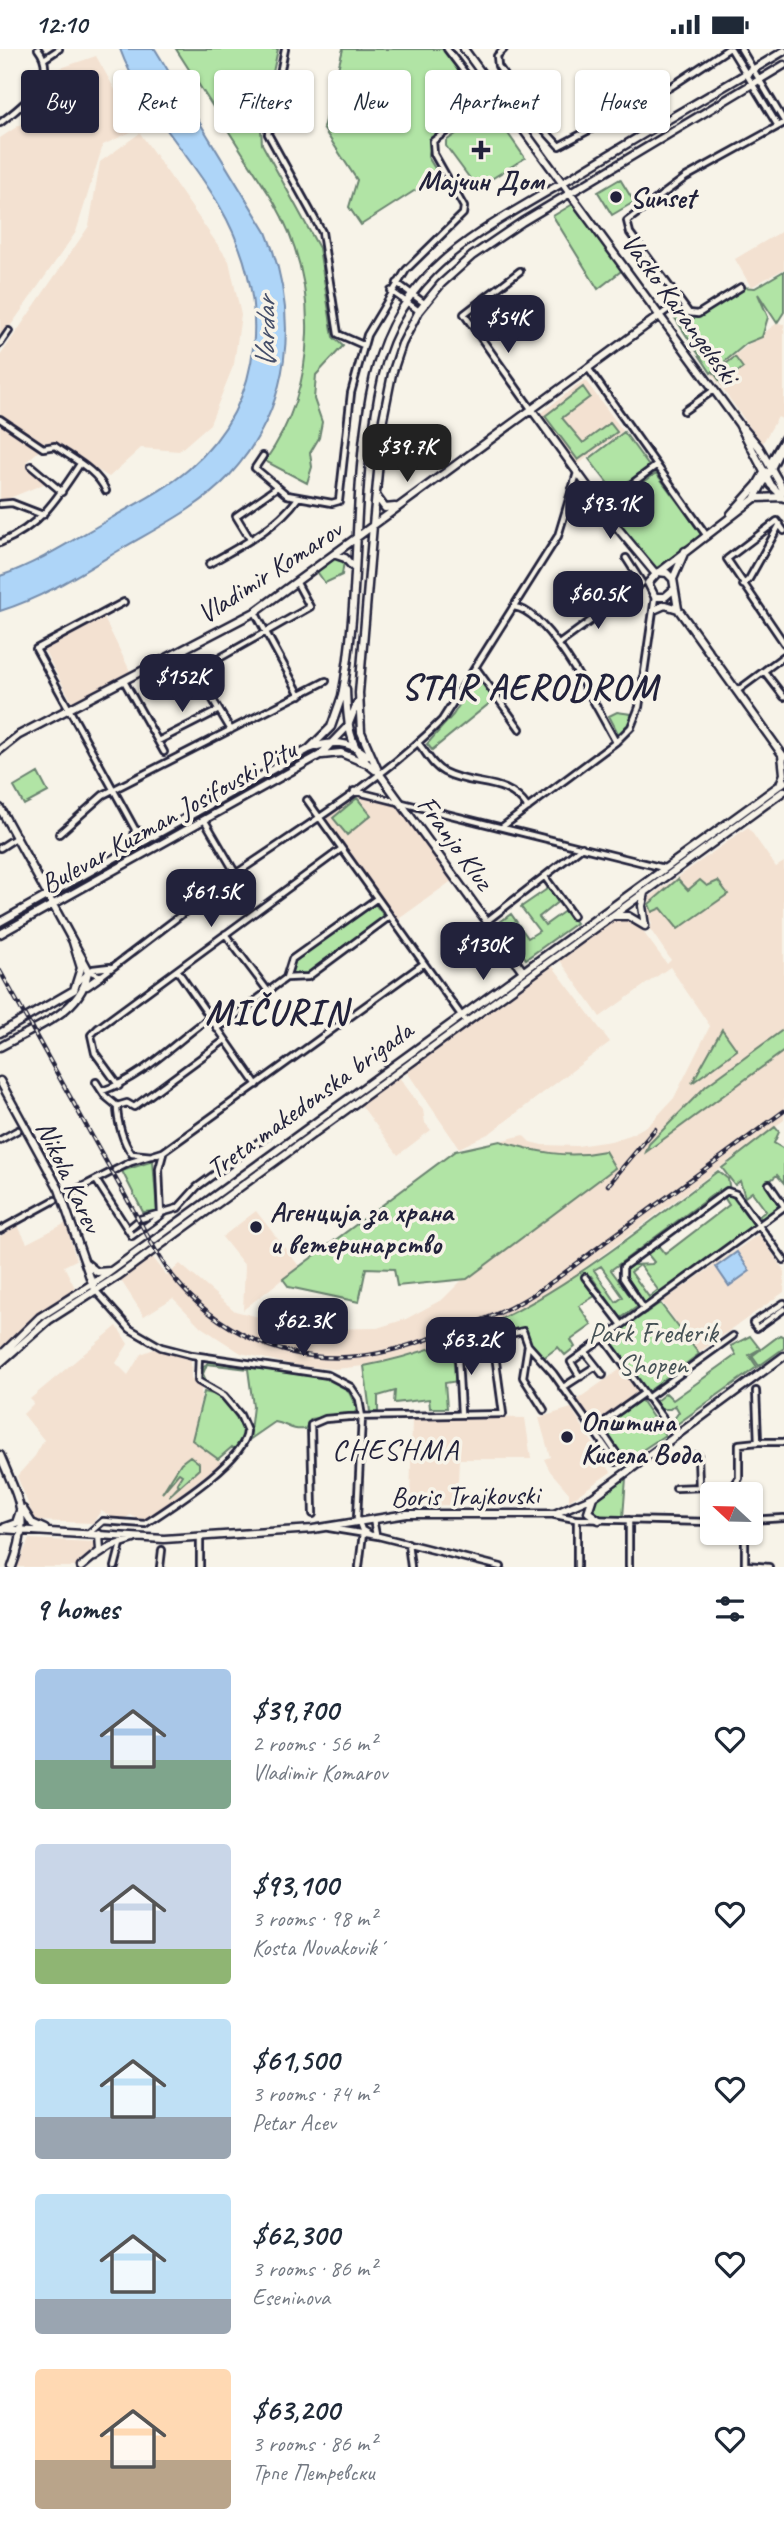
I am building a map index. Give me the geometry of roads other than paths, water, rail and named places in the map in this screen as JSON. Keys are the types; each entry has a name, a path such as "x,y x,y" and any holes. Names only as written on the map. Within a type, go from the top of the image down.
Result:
{"street":[{"path":"0,123 41,85 46,71 44,59 38,49"},
{"path":"44,59 60,49"},
{"path":"285,49 268,134 322,232 338,334 363,345"},
{"path":"447,49 463,70"},
{"name":"Vasko Karangeleski","path":"464,49 480,70"},
{"path":"501,70 497,56 504,49"},
{"path":"546,133 554,144 561,146 672,86 729,49 750,71"},
{"path":"741,49 778,126"},
{"path":"346,673 370,396 383,349 406,302 431,271 464,241 784,51"},
{"path":"320,755 341,753 368,761 360,726 359,693 373,525 390,379 402,344 424,303 451,274 484,247 784,65"},
{"path":"741,287 698,314 689,313 628,229 628,219 686,177 784,122 756,82"},
{"path":"264,456 255,468 276,488 298,498 339,501 351,393 363,345 397,283 424,251 461,219 464,207 432,145 443,133"},
{"name":"Vasko Karangeleski","path":"526,133 739,424 759,447 767,472"},
{"path":"520,271 464,314 641,558 656,574 673,579"},
{"path":"397,283 424,303"},
{"path":"391,291 419,311"},
{"name":"Vladimir Komarov","path":"0,750 19,735 255,612 680,301"},
{"path":"0,344 9,331"},
{"path":"588,368 707,536"},
{"path":"684,411 714,390"},
{"path":"0,419 43,448 55,446 102,480 106,491"},
{"name":"Vasko Karangeleski","path":"739,424 783,495"},
{"path":"754,499 776,449 784,438"},
{"path":"728,519 767,472 784,444"},
{"path":"759,447 769,452 776,449"},
{"path":"0,543 32,527 62,492 80,464"},
{"path":"602,506 657,465"},
{"path":"31,466 62,492"},
{"path":"0,1047 69,1007 99,972 114,965 236,874 380,773 442,720 558,536 577,473"},
{"path":"572,490 579,487 588,488"},
{"path":"250,539 236,516 276,488"},
{"path":"376,495 385,508 400,506"},
{"path":"677,607 648,588 656,574 754,499 783,495"},
{"path":"209,563 250,539 289,510 298,498"},
{"path":"0,505 12,503 43,515"},
{"path":"778,523 784,531"},
{"path":"778,523 728,556 727,561 784,643"},
{"path":"743,585 749,579 778,523"},
{"path":"685,551 673,579 677,607 783,755 783,786"},
{"path":"336,555 345,558 354,568"},
{"path":"559,643 642,583 626,558"},
{"path":"195,672 267,634 311,605 297,583"},
{"path":"501,828 616,742 631,727 639,707 655,610 660,597 673,590"},
{"path":"124,602 36,649 135,829 154,837"},
{"path":"655,610 665,605 677,607"},
{"path":"514,607 527,611 559,643 616,742"},
{"path":"255,612 300,695"},
{"path":"183,650 217,711 231,730"},
{"path":"737,691 784,656"},
{"path":"476,668 520,729"},
{"path":"764,671 784,697"},
{"name":"Franjo Kluz","path":"346,673 348,726 355,746 380,773 522,970"},
{"name":"Bulevar Kuzman Josifovski Pitu","path":"309,749 329,729 339,706 346,673"},
{"path":"124,681 164,752"},
{"path":"59,834 90,804 113,790 326,681"},
{"path":"348,726 359,693"},
{"path":"158,741 217,711"},
{"name":"Bulevar Kuzman Josifovski Pitu","path":"0,934 320,755 348,726"},
{"path":"335,742 355,746"},
{"name":"Bulevar Kuzman Josifovski Pitu","path":"0,922 309,749 335,742"},
{"name":"Franjo Kluz","path":"418,743 432,762 445,772 512,790 528,808"},
{"name":"Treta makedonska brigada","path":"0,1356 35,1321 94,1288 112,1271 188,1214 662,867 783,786"},
{"name":"Treta makedonska brigada","path":"0,1363 50,1320 646,892 783,786"},
{"name":"Franjo Kluz","path":"354,792 662,867"},
{"path":"307,800 317,818 466,1022"},
{"path":"0,808 84,962 88,972 85,987"},
{"path":"205,821 236,874"},
{"path":"131,849 135,829"},
{"path":"0,848 17,838"},
{"path":"487,921 582,846"},
{"path":"119,1086 91,1045 91,1035 97,1028 340,850"},
{"path":"545,877 573,916"},
{"path":"608,918 624,915 645,926 642,906 646,892"},
{"path":"286,978 292,959 376,899"},
{"path":"217,1030 286,978 308,977 389,917"},
{"path":"225,934 268,991"},
{"path":"84,962 99,972"},
{"path":"79,981 84,962"},
{"path":"70,1193 133,1162 163,1152 423,964"},
{"path":"177,970 257,1085"},
{"path":"0,1033 66,996 88,972 99,972"},
{"path":"102,1091 119,1086 209,1019"},
{"path":"117,1105 127,1103 134,1107 225,1040"},
{"name":"Nikola Karev","path":"0,1081 2,1090 59,1189 94,1288"},
{"path":"96,1082 117,1105 119,1122 129,1151 132,1154 154,1156"},
{"path":"0,1140 18,1130"},
{"path":"96,1180 132,1236 161,1215 180,1206 198,1187 267,1136"},
{"path":"161,1215 159,1169 163,1152"},
{"path":"580,1377 571,1362 784,1207 769,1184"},
{"path":"644,1309 623,1278 623,1267 726,1191 736,1194 784,1260"},
{"path":"0,1230 54,1200"},
{"path":"180,1206 188,1214"},
{"path":"128,1229 140,1219 161,1215"},
{"path":"84,1258 95,1271 112,1271"},
{"path":"584,1277 622,1325"},
{"path":"94,1288 117,1316 144,1339 170,1350 335,1377 356,1394 362,1417 358,1523 366,1534 359,1567"},
{"path":"784,1303 753,1323 757,1328 784,1309"},
{"path":"456,1347 523,1331 528,1345 616,1462 619,1457 598,1426"},
{"path":"591,1431 733,1336"},
{"path":"604,1338 675,1436"},
{"path":"457,1340 461,1413"},
{"path":"313,1514 311,1425 325,1419 461,1413 503,1414 493,1340"},
{"path":"528,1345 523,1377 544,1411"},
{"path":"585,1352 603,1375"},
{"path":"0,1529 89,1533 103,1521 144,1525 218,1470 243,1445 247,1431 237,1411 222,1394 198,1381 199,1356"},
{"name":"Boris Trajkovski","path":"89,1533 139,1538 200,1537 328,1528 407,1514 554,1514 593,1497 784,1356"},
{"path":"562,1388 596,1366"},
{"path":"756,1391 758,1442"},
{"path":"676,1488 734,1486 738,1478 739,1444 784,1442"},
{"path":"0,1455 32,1523 57,1531"},
{"path":"676,1456 698,1455 699,1487"},
{"path":"593,1497 588,1512 599,1520"},
{"path":"0,1529 17,1521 20,1502"},
{"path":"12,1567 23,1530 20,1502"},
{"path":"554,1514 578,1519 700,1522"},
{"path":"763,1519 784,1518"},
{"path":"373,1519 372,1527 377,1536"},
{"path":"577,1567 578,1519"},
{"path":"629,1520 629,1567"},
{"path":"328,1528 377,1536 501,1567"},
{"path":"95,1557 101,1548 99,1534"},
{"path":"200,1537 200,1567"},
{"path":"81,1567 103,1551 139,1538"},
{"path":"115,1567 124,1542"},
{"path":"408,1543 411,1567"},
{"path":"745,1545 745,1566 769,1567"},
{"path":"160,1567 162,1550"},
{"path":"103,1551 113,1551 117,1559"}],"water":[{"path":"120,49 155,49 168,70 129,70"},
{"name":"Vardar","path":"200,123 266,232 277,264 286,328 284,360 266,421 250,449 229,476 179,516 33,599 0,611 0,576 28,565 68,543 180,477 215,441 235,411 247,378 254,344 253,309 247,274 236,239 207,186 169,133 200,133"},
{"path":"737,1252 750,1271 729,1286 716,1267"}],"railway":[{"path":"0,971 173,1277 217,1318 243,1334 270,1346 300,1354 330,1357 382,1353 462,1328 508,1309 554,1281 784,1111"},
{"path":"608,1185 655,1129"}],"place":[{"name":"Мајчин Дом","path":"481,150"},
{"name":"Sunset","path":"616,197"},
{"name":"Агенција за храна и ветеринарство","path":"256,1227"},
{"name":"Општина Кисела Вода","path":"567,1437"}],"district":[{"name":"STAR AERODROM","path":"530,687"},
{"name":"MIČURIN","path":"277,1012"},
{"name":"CHESHMA","path":"396,1449"}],"park label":[{"name":"Park Frederik Shopen","path":"653,1348"}]}
